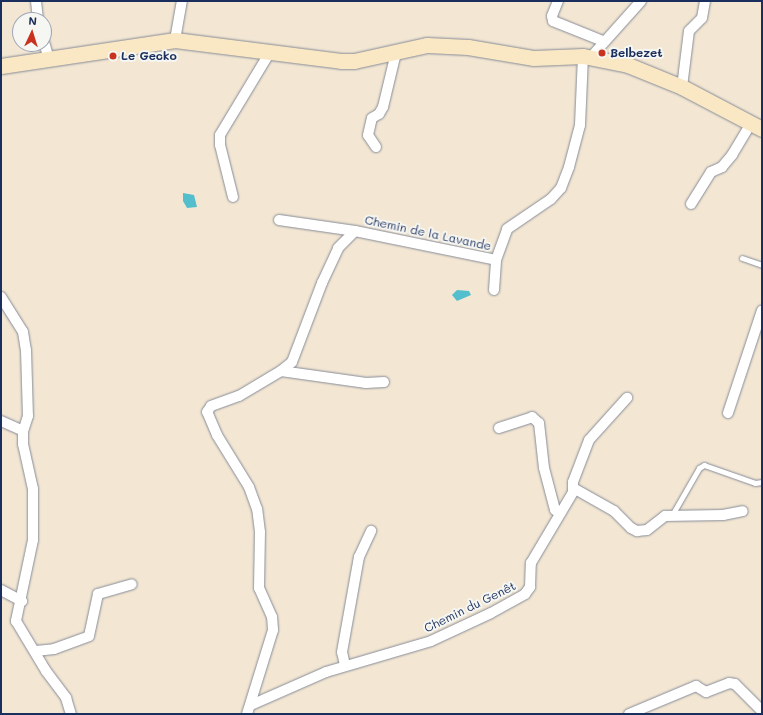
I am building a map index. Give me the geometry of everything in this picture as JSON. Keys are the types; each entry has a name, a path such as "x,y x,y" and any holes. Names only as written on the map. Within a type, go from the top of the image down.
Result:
{"street":[{"path":"36,1 37,12"},
{"path":"175,40 182,1"},
{"path":"558,1 552,16 553,21 603,41"},
{"path":"494,290 496,260 507,229 551,199 564,181 574,153 580,125 587,56 641,1"},
{"path":"682,87 689,31 702,18 704,1"},
{"path":"1,66 175,40 341,61 354,61 394,51 435,45 468,47 534,58 587,56 628,65 682,87 756,126 722,167 711,172 691,204"},
{"path":"376,147 368,135 372,118 379,114 383,107 395,57 394,51"},
{"path":"47,52 49,59"},
{"path":"233,197 220,145 220,135 270,52"},
{"name":"Chemin de la Lavande","path":"279,220 355,231 496,260"},
{"name":"Chemin de la Lavande","path":"249,710 272,630 272,617 260,588 259,519 249,486 217,435 207,412 211,406 239,396 281,371 292,362 322,282 338,248 355,231"},
{"path":"1,297 22,332 26,350 28,416 23,431 22,444 34,488 33,540 22,601 16,621 36,651 46,671 66,698 71,714"},
{"path":"728,413 762,310"},
{"path":"281,371 366,382 384,382"},
{"name":"Chemin du Genêt","path":"249,710 345,665 431,641 491,614 526,594 530,587 531,563 573,490 573,482 589,440 627,398"},
{"path":"499,428 532,417 539,423 544,468 555,510 560,513"},
{"path":"1,421 23,431"},
{"path":"573,490 583,492 614,511 631,528 637,531 647,530 665,516 723,515 743,511"},
{"path":"345,665 342,652 359,557 372,531"},
{"path":"36,651 54,649 89,636 98,594 132,584"},
{"path":"1,590 22,601"},
{"path":"629,714 696,686 706,692 729,683 734,684 762,711"}],"lane":[{"path":"742,258 762,265"},
{"path":"672,515 699,468 704,465 755,483 762,482"}],"water":[{"path":"183,193 194,195 197,207 187,208 183,201"},
{"path":"457,290 469,291 471,295 457,301 452,295"}],"place":[{"name":"Belbezet","path":"602,53"},
{"name":"Le Gecko","path":"113,56"}]}
